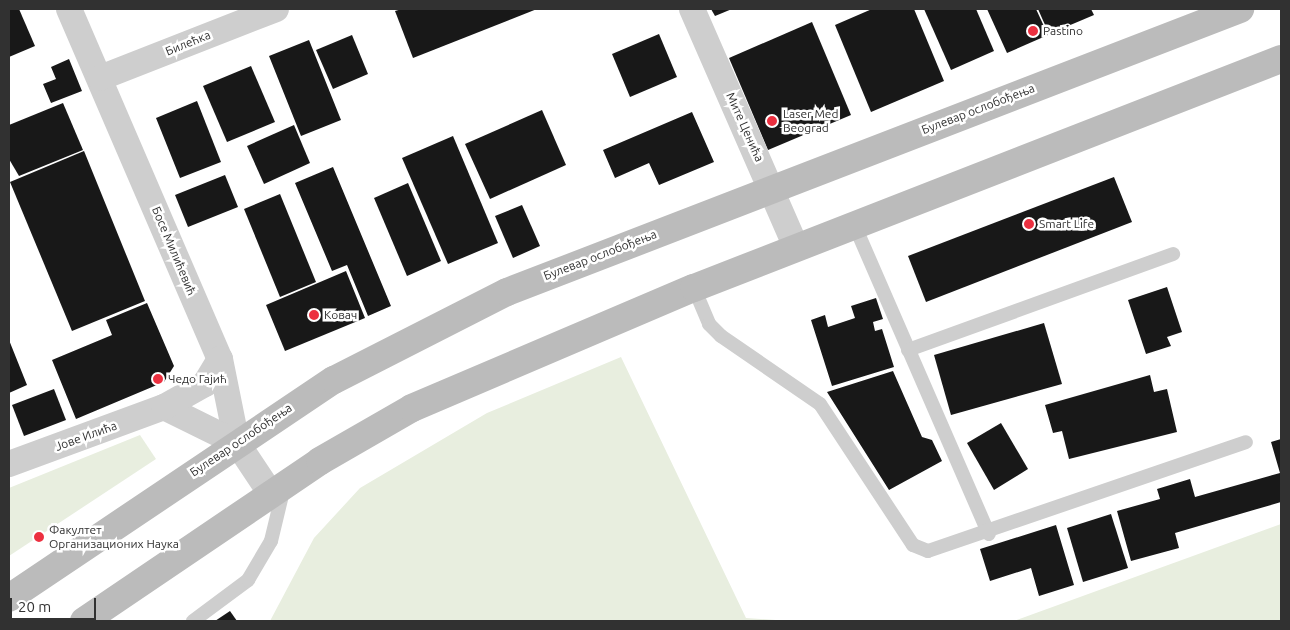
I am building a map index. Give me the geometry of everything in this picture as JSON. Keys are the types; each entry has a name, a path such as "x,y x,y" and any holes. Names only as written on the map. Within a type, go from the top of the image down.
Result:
{"main road":[{"name":"Булевар ослобођења","path":"9,598 237,443 334,380 507,292 1240,9"},
{"path":"84,621 363,433 412,408 694,288 796,247 1281,59"}],"street":[{"name":"Босе Милићевић","path":"69,9 220,359 237,443 278,490"},
{"name":"Билећка","path":"100,78 276,9"},
{"name":"Мите Ценића","path":"692,9 796,247"},
{"name":"Јове Илића","path":"9,464 164,407 205,384 220,359"},
{"path":"164,407 237,443"}],"lane":[{"path":"854,224 989,534"},
{"path":"908,350 1173,254"},
{"path":"694,288 709,324 721,336 820,404 913,545 928,551 989,534 1246,442"},
{"path":"193,621 248,580 258,565 271,541 278,490"}],"green space":[{"path":"621,357 746,618 790,621 270,621 314,538 360,488 487,413"},
{"path":"140,435 156,459 9,556 9,488"},
{"path":"1281,524 1281,621 1014,621"}],"building":[{"path":"9,9 19,9 35,46 9,57"},
{"path":"402,9 537,9 413,58 395,11"},
{"path":"711,9 732,9 715,16"},
{"path":"872,9 914,9 944,81 871,112 835,25"},
{"path":"924,9 976,9 994,51 951,70"},
{"path":"987,9 1036,9 1048,35 1007,53"},
{"path":"1038,9 1091,9 1094,15 1049,34"},
{"path":"812,22 851,115 768,150 729,58"},
{"path":"659,34 677,77 630,97 612,54"},
{"path":"352,35 368,74 333,89 316,50"},
{"path":"309,40 341,120 301,136 269,56"},
{"path":"69,59 82,91 51,103 43,84 56,79 51,67"},
{"path":"251,66 275,122 227,142 203,86"},
{"path":"197,101 221,162 180,178 156,118"},
{"path":"63,103 83,150 19,176 9,159 9,125"},
{"path":"542,110 566,165 490,199 465,144"},
{"path":"692,112 714,162 659,185 649,163 615,178 603,150"},
{"path":"294,125 310,163 264,184 247,146"},
{"path":"453,136 498,243 448,264 402,158"},
{"path":"84,151 145,301 72,331 10,182"},
{"path":"333,167 391,306 368,316 347,265 332,271 295,183"},
{"path":"225,175 238,207 188,227 175,195"},
{"path":"1114,177 1132,222 926,302 908,256"},
{"path":"408,183 441,261 407,276 374,198"},
{"path":"280,194 316,282 280,297 244,209"},
{"path":"522,205 540,246 513,258 495,216"},
{"path":"346,271 365,318 285,351 266,305"},
{"path":"1167,287 1182,332 1167,337 1171,346 1146,354 1128,300"},
{"path":"876,298 883,319 873,322 875,331 882,329 894,367 832,386 811,320 825,315 828,327 855,318 851,306"},
{"path":"147,303 174,366 164,382 76,419 52,360 112,335 106,320"},
{"path":"1044,323 1062,384 951,415 934,355"},
{"path":"9,340 27,385 9,393"},
{"path":"893,371 922,437 932,440 942,461 889,490 827,392"},
{"path":"1150,375 1154,392 1167,389 1177,432 1069,459 1062,431 1053,433 1045,405"},
{"path":"54,389 66,420 24,436 12,405"},
{"path":"1001,423 1028,469 994,490 967,443"},
{"path":"1281,439 1281,502 1175,533 1179,548 1131,561 1117,511 1160,499 1157,489 1190,479 1195,497 1280,473 1271,442"},
{"path":"1111,514 1128,568 1083,582 1067,528"},
{"path":"1056,525 1074,585 1039,596 1031,568 990,581 980,549"},
{"path":"230,611 237,621 215,621"}],"place":[{"name":"Pastino","path":"1033,31"},
{"name":"Laser Med Beograd","path":"772,121"},
{"name":"Smart Life","path":"1029,224"},
{"name":"Ковач","path":"314,315"},
{"name":"Чедо Гајић","path":"158,379"},
{"name":"Факултет Организационих Наука","path":"39,537"}]}
